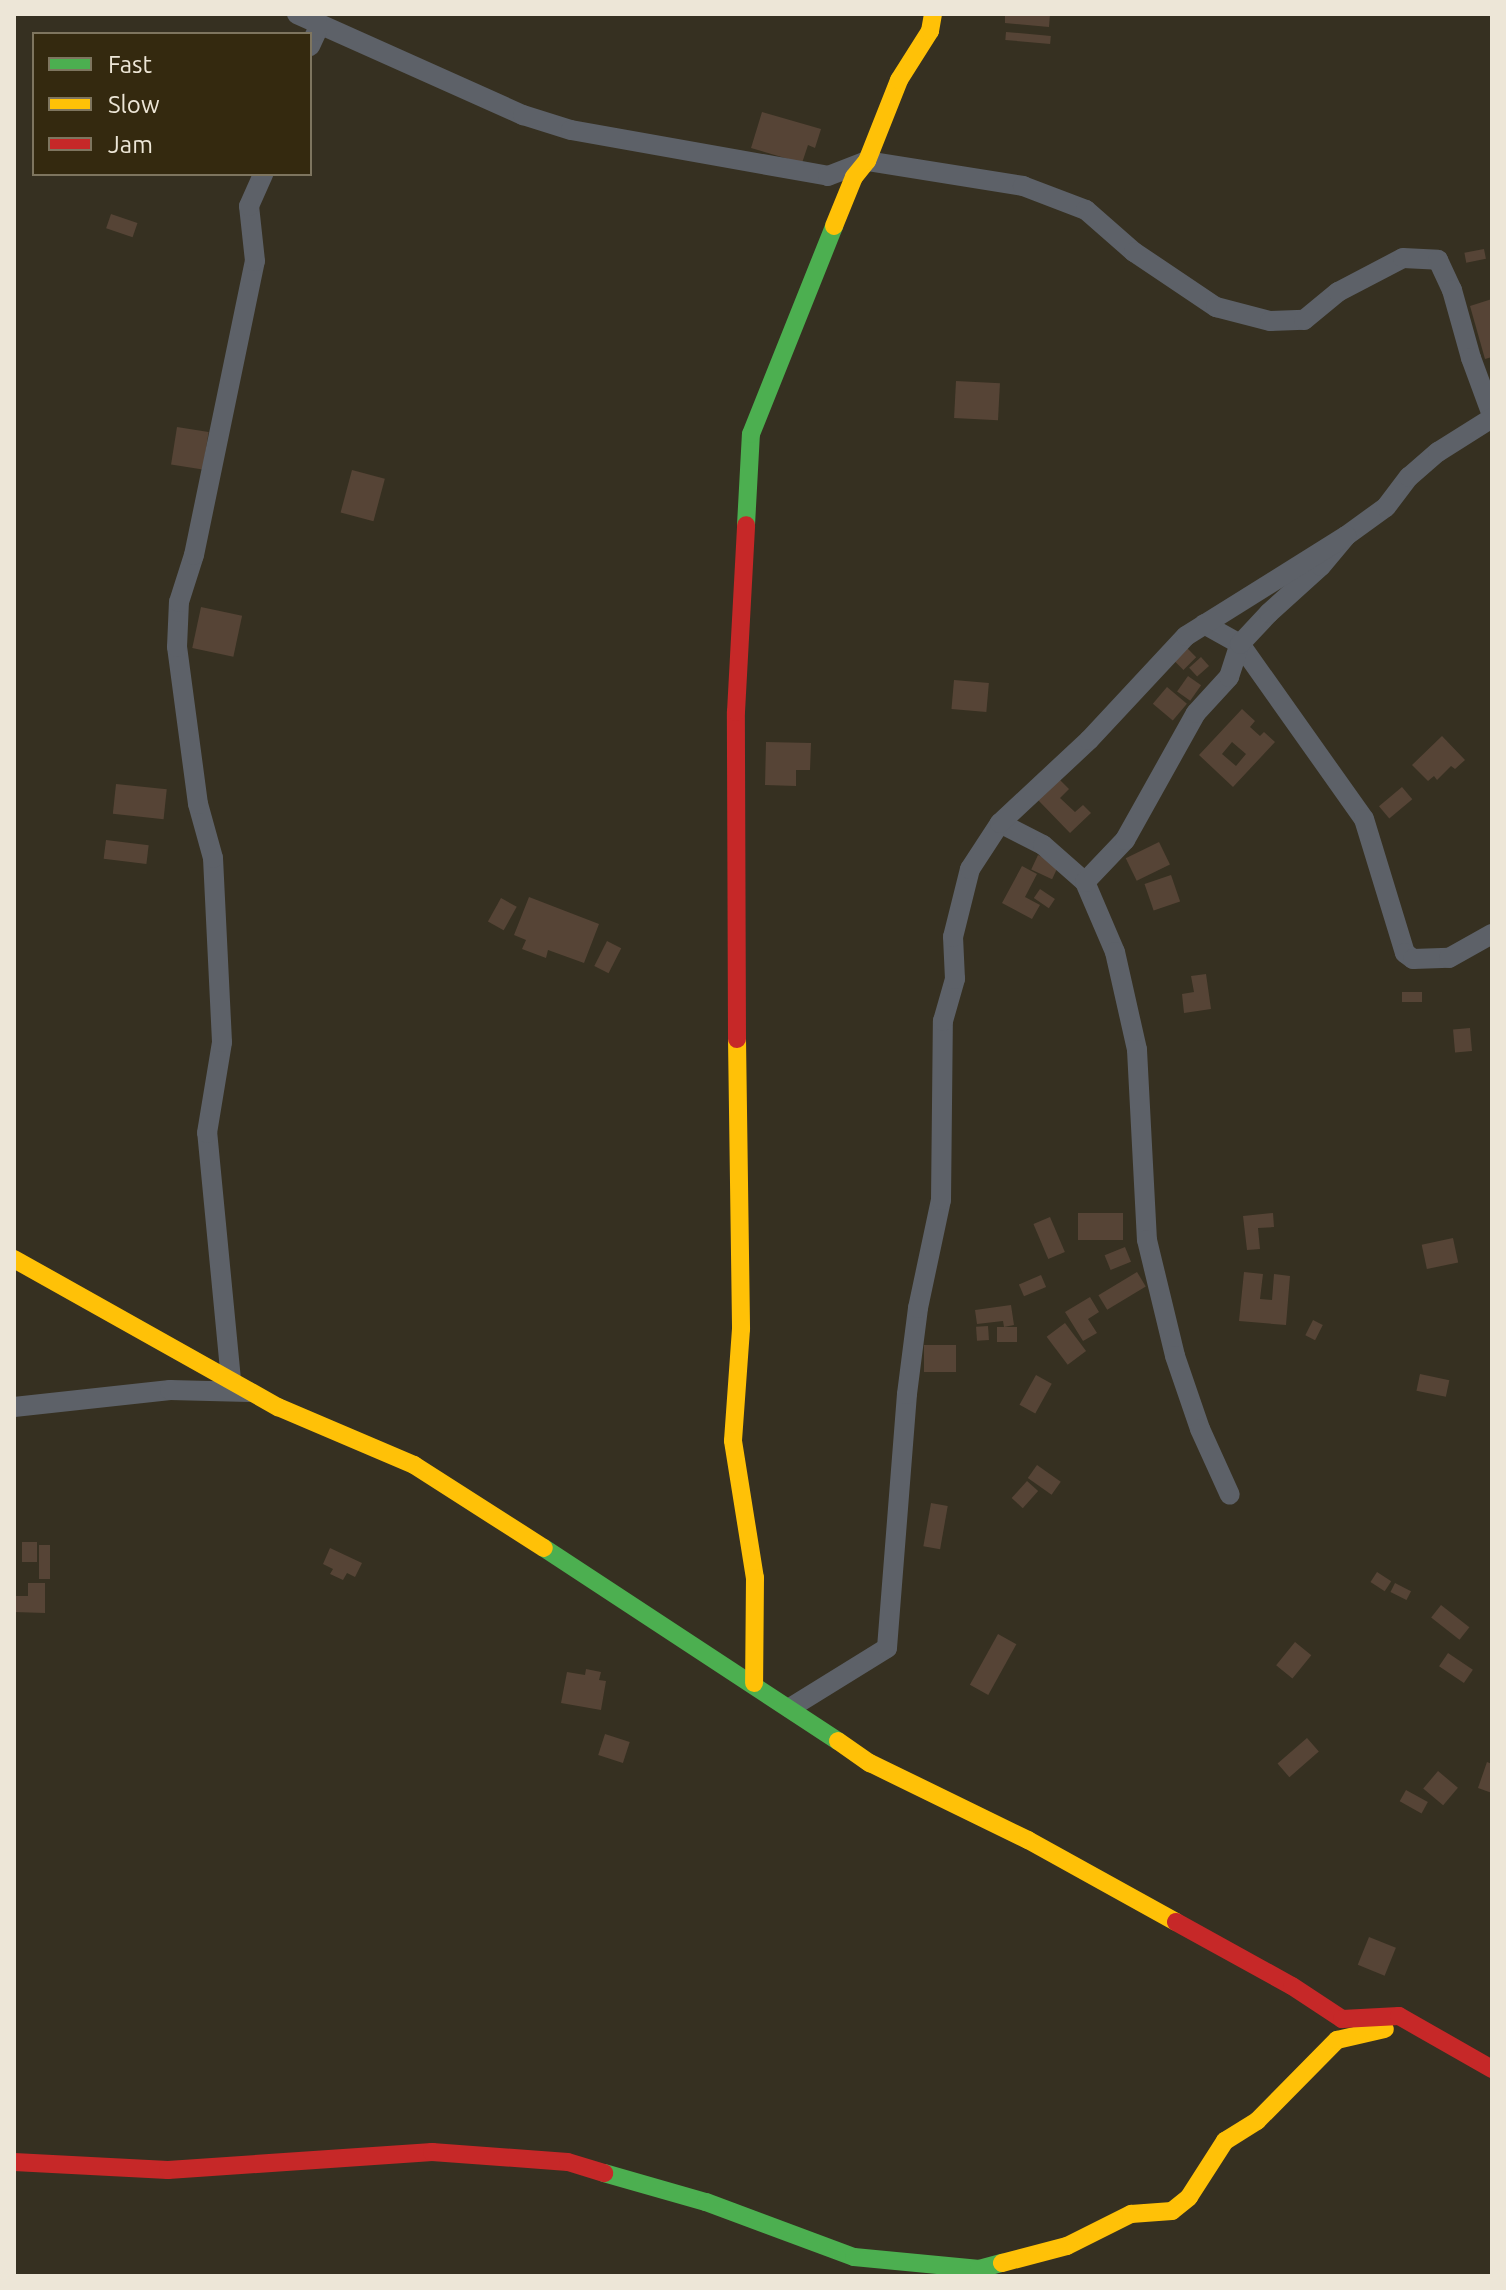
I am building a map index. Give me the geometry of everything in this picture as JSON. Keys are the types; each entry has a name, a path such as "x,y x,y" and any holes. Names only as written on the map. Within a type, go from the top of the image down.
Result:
{"street":[{"path":"754,1683 755,1578 733,1441 741,1329 734,859 745,500 751,434 854,177 867,161 899,80 930,31 933,14"},
{"path":"307,18 523,115 571,130 828,176 867,161 1023,186 1086,210 1134,252 1216,307 1270,321 1304,320 1338,292 1403,258 1438,260 1452,290 1492,417 1438,452 1409,477 1386,507 1346,536 1186,636 1089,740 1000,823 970,869 953,937 955,979 943,1021 941,1200 918,1308 907,1394 887,1648 790,1708"},
{"path":"307,18 317,31 312,42"},
{"path":"231,1380 207,1133 222,1042 213,858 198,804 177,647 179,602 194,555 255,261 249,206 262,176"},
{"path":"1085,882 1125,840 1196,713 1229,677 1240,644 1321,566 1346,536"},
{"path":"1204,624 1240,644 1364,819 1405,953 1413,959 1449,958 1492,934"},
{"path":"1000,823 1043,845 1085,882 1115,952 1137,1050 1147,1240 1175,1356 1200,1429 1230,1495"},
{"path":"14,1259 252,1392 414,1465 754,1683 870,1763 1028,1840 1292,1986 1342,2019 1399,2016 1492,2069"},
{"path":"14,1407 170,1390 252,1392"},
{"path":"14,2162 168,2170 432,2152 568,2162 706,2202 854,2257 979,2269 1067,2246 1131,2214 1172,2211 1189,2197 1225,2141 1257,2121 1337,2040 1411,2023"}],"building":[{"path":"1005,14 1050,14 1049,27 1005,23"},
{"path":"1006,32 1051,36 1050,44 1005,40"},
{"path":"762,112 821,129 815,148 808,145 802,163 751,148"},
{"path":"111,214 137,223 133,237 106,228"},
{"path":"1484,249 1486,259 1466,263 1464,253"},
{"path":"1492,299 1492,357 1485,359 1470,306"},
{"path":"956,381 1000,383 998,420 954,418"},
{"path":"177,427 209,432 203,470 171,465"},
{"path":"352,470 385,479 373,521 341,513"},
{"path":"201,607 242,616 233,657 192,648"},
{"path":"1187,648 1196,657 1183,670 1174,661"},
{"path":"1201,657 1209,666 1197,677 1189,668"},
{"path":"1188,676 1201,685 1190,701 1177,692"},
{"path":"954,680 989,683 986,712 951,709"},
{"path":"1167,687 1187,704 1173,721 1153,704"},
{"path":"1242,709 1255,721 1250,727 1260,736 1264,732 1275,742 1233,787 1199,755","holes":["1232,742 1246,754 1236,766 1222,754"]},
{"path":"1442,736 1465,760 1455,769 1451,766 1437,780 1434,776 1428,781 1412,765"},
{"path":"766,742 811,743 810,770 796,770 796,786 765,785"},
{"path":"1059,779 1069,789 1060,798 1075,812 1083,805 1091,813 1070,833 1038,800"},
{"path":"116,784 167,789 164,819 113,814"},
{"path":"1402,787 1412,799 1389,819 1379,806"},
{"path":"106,840 149,845 146,864 104,859"},
{"path":"1159,842 1170,864 1137,881 1126,858"},
{"path":"1038,855 1059,865 1052,879 1031,870"},
{"path":"1022,866 1037,874 1025,897 1040,905 1032,919 1002,903"},
{"path":"1171,875 1180,901 1154,911 1145,884"},
{"path":"1040,889 1055,899 1049,908 1034,898"},
{"path":"529,897 599,924 584,963 548,950 546,958 522,949 526,940 514,935"},
{"path":"501,898 517,907 504,930 488,922"},
{"path":"607,941 621,948 609,973 594,966"},
{"path":"1206,974 1211,1009 1184,1013 1182,994 1194,992 1191,976"},
{"path":"1402,992 1422,992 1422,1002 1402,1002"},
{"path":"1470,1028 1472,1051 1455,1052 1453,1029"},
{"path":"1078,1213 1123,1213 1123,1240 1078,1240"},
{"path":"1273,1213 1274,1227 1258,1228 1260,1249 1247,1250 1243,1216"},
{"path":"1050,1217 1065,1252 1048,1259 1033,1224"},
{"path":"1453,1238 1458,1262 1427,1269 1422,1245"},
{"path":"1125,1247 1131,1262 1111,1270 1105,1255"},
{"path":"1137,1272 1146,1287 1107,1310 1098,1295"},
{"path":"1244,1272 1263,1274 1260,1299 1272,1300 1274,1274 1290,1276 1286,1325 1239,1321"},
{"path":"1041,1275 1046,1287 1024,1296 1019,1284"},
{"path":"1090,1297 1099,1312 1088,1319 1097,1333 1083,1341 1065,1312"},
{"path":"1011,1305 1014,1325 1004,1327 1003,1321 977,1324 975,1310"},
{"path":"1313,1320 1323,1325 1315,1340 1305,1335"},
{"path":"1065,1323 1086,1351 1068,1365 1047,1337"},
{"path":"988,1326 989,1340 977,1341 976,1327"},
{"path":"997,1327 1017,1327 1017,1342 997,1342"},
{"path":"924,1345 956,1345 956,1372 924,1372"},
{"path":"1420,1374 1449,1380 1446,1397 1416,1391"},
{"path":"1036,1375 1052,1384 1035,1413 1020,1405"},
{"path":"1037,1465 1061,1482 1052,1495 1028,1478"},
{"path":"1027,1481 1038,1491 1023,1508 1012,1498"},
{"path":"931,1503 948,1506 940,1549 923,1546"},
{"path":"22,1542 37,1542 37,1562 22,1562"},
{"path":"39,1545 50,1545 50,1579 39,1579"},
{"path":"330,1548 362,1563 355,1577 347,1573 343,1580 330,1574 333,1569 323,1564"},
{"path":"1377,1572 1391,1581 1385,1591 1370,1582"},
{"path":"28,1583 45,1583 45,1613 14,1612 14,1596 28,1596"},
{"path":"1395,1583 1411,1591 1406,1600 1390,1592"},
{"path":"1441,1605 1469,1627 1460,1640 1431,1618"},
{"path":"998,1634 1016,1644 988,1695 970,1685"},
{"path":"1295,1642 1311,1655 1292,1679 1276,1665"},
{"path":"1448,1653 1473,1670 1464,1683 1439,1666"},
{"path":"586,1669 601,1672 599,1680 606,1681 601,1710 561,1703 567,1672 585,1675"},
{"path":"605,1734 630,1742 623,1763 598,1755"},
{"path":"1307,1738 1319,1752 1289,1777 1278,1764"},
{"path":"1487,1762 1492,1764 1492,1793 1478,1788"},
{"path":"1438,1771 1458,1788 1443,1805 1423,1789"},
{"path":"1406,1790 1428,1802 1422,1813 1400,1801"},
{"path":"1369,1937 1396,1948 1385,1976 1358,1965"}],"traffic: fast":[{"path":"746,525 751,434 834,226"},
{"path":"544,1548 838,1741"},
{"path":"604,2173 706,2202 854,2257 979,2269 1002,2263"}],"traffic: slow":[{"path":"834,226 854,177 867,161 899,80 930,31 933,14"},
{"path":"737,1039 741,1329 733,1441 755,1578 754,1683"},
{"path":"14,1259 278,1407 414,1465 544,1548"},
{"path":"838,1741 870,1763 1028,1840 1176,1922"},
{"path":"1002,2263 1067,2246 1131,2214 1172,2211 1189,2197 1225,2141 1257,2121 1337,2040 1385,2029"}],"traffic: jam":[{"path":"737,1039 736,712 746,525"},
{"path":"1176,1922 1292,1986 1342,2019 1399,2016 1492,2069"},
{"path":"14,2162 168,2170 432,2152 568,2162 604,2173"}]}
